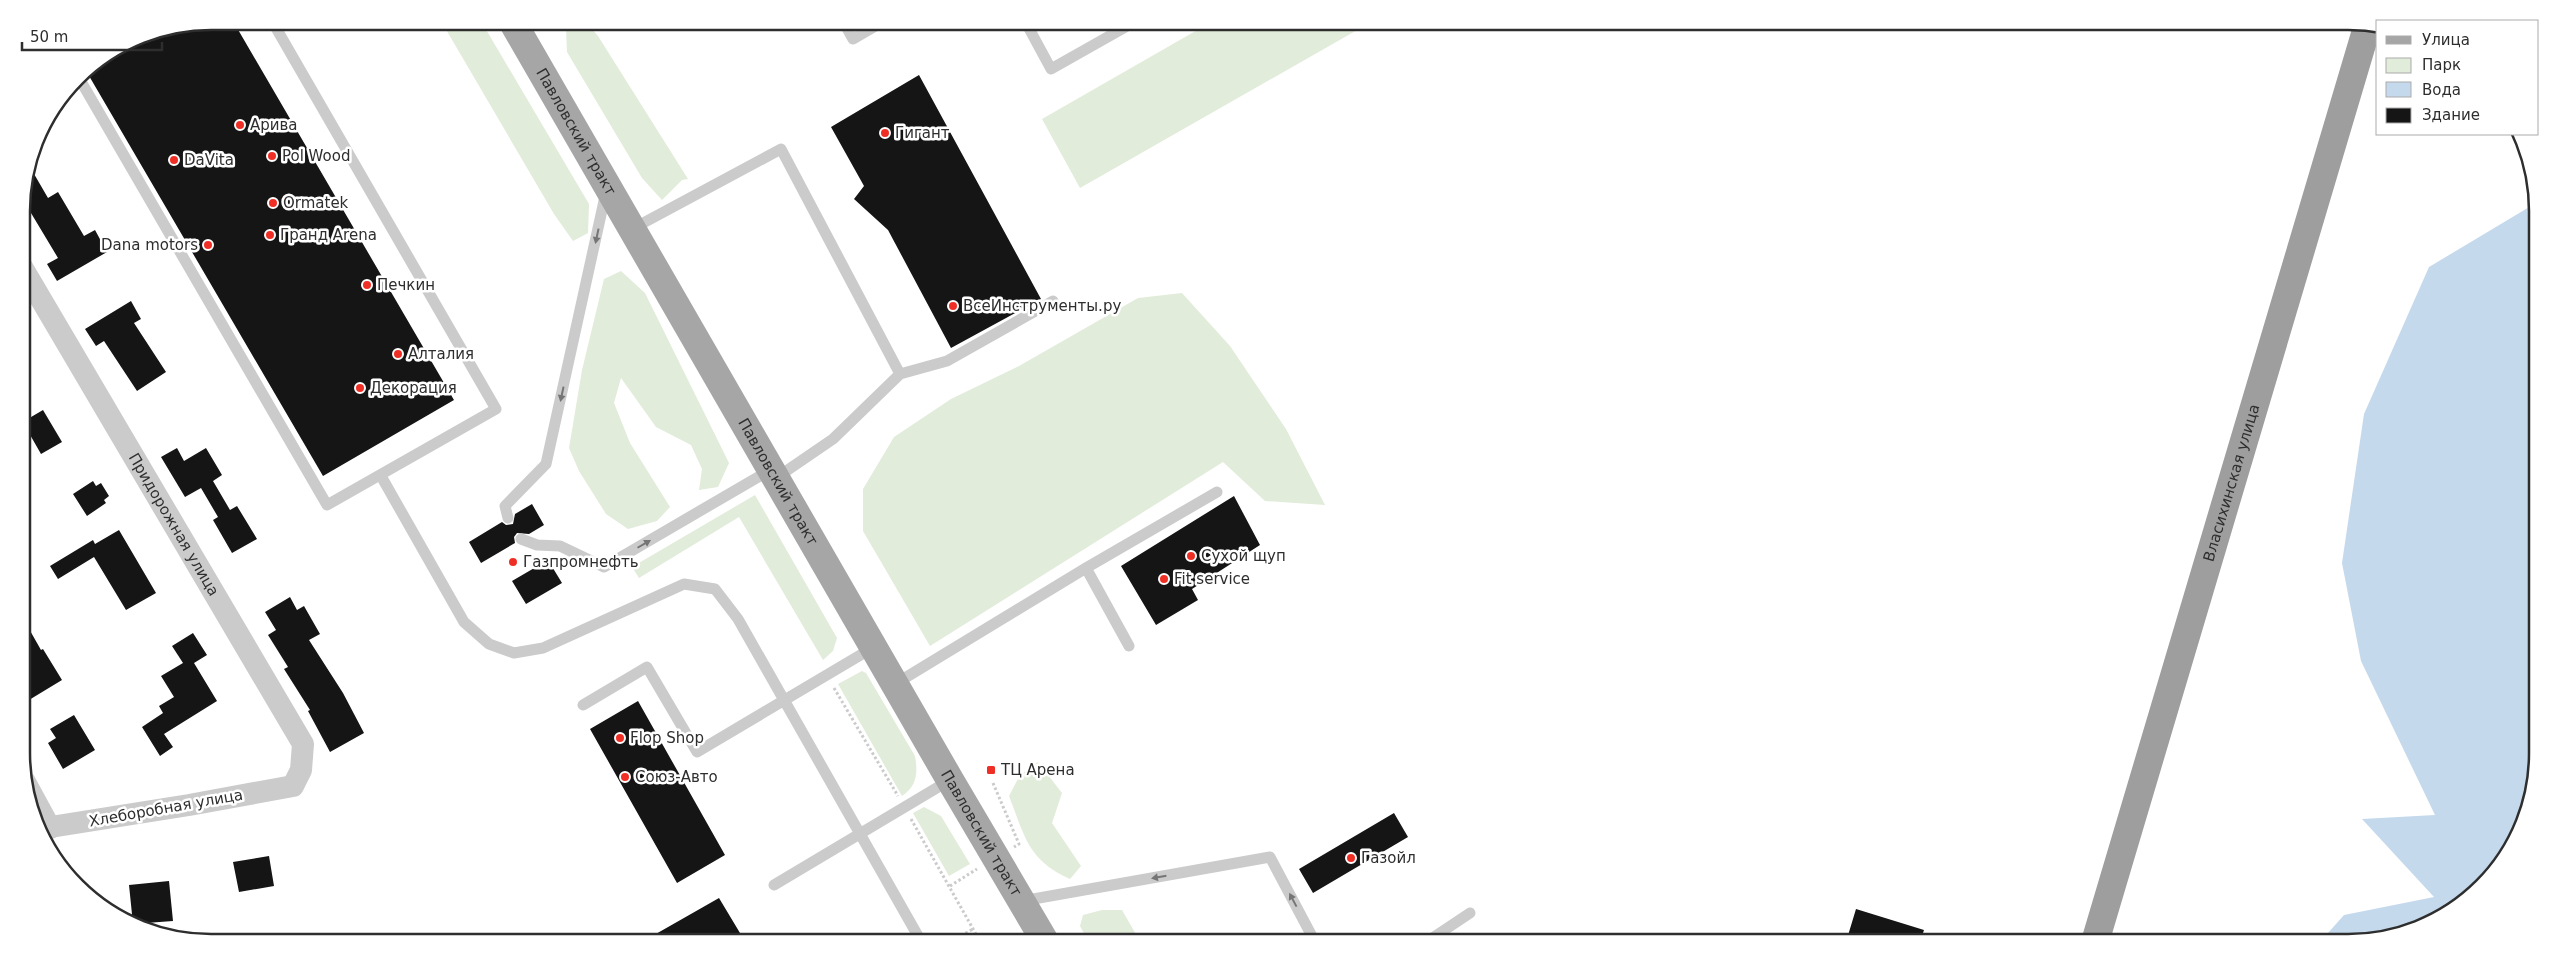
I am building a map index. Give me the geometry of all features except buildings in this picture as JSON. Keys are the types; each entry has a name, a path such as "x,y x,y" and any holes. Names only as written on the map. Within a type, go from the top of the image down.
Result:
{"highway":[{"name":"Власихинская улица","path":"2097,934 2366,31"}],"main road":[{"name":"Павловский тракт","path":"517,30 1041,934"}],"street":[{"name":"Придорожная улица","path":"30,281 303,744 302,770 294,786"},
{"name":"Хлеборобная улица","path":"47,828 294,786"}],"lane":[{"path":"82,84 327,505 496,409 277,30"},
{"path":"848,30 853,39 868,30"},
{"path":"1030,30 1051,69 1120,30"},
{"path":"631,229 781,149 900,374"},
{"path":"508,518 505,506 546,464 607,188"},
{"path":"521,539 537,545 560,546 604,567 833,439 900,374 947,361 1053,301"},
{"path":"381,476 464,622 489,644 514,653 543,648 684,584 715,589 738,619 917,934"},
{"path":"895,684 1086,568 1217,492"},
{"path":"1086,568 1129,646"},
{"path":"583,705 647,667 697,752 874,647"},
{"path":"774,884 950,780"},
{"path":"1022,901 1270,857 1311,934"},
{"path":"1437,934 1470,913"}],"path":[{"path":"964,934 973,929"}],"green space":[{"path":"446,30 486,30 589,204 588,233 573,241 554,214"},
{"path":"566,30 593,30 598,36 688,179 682,180 662,200 642,178 567,52"},
{"path":"1197,30 1357,30 1080,188 1042,119"},
{"path":"621,271 645,293 729,463 718,487 699,490 702,469 691,445 656,427 621,378 614,403 630,443 670,507 657,521 628,529 606,514 579,471 569,448 582,370 604,279"},
{"path":"1182,293 1230,346 1286,429 1325,505 1265,501 1223,462 930,646 863,531 863,489 894,437 951,399 1019,366 1138,298"},
{"path":"755,495 837,638 833,651 823,660 739,517 639,578 632,567"},
{"path":"862,671 866,673 915,756 915,779 911,788 902,796 838,684"},
{"path":"1038,762 1062,793 1052,823 1081,866 1070,879 1056,872 1036,855 1024,835 1009,796 1020,775"},
{"path":"924,807 941,816 970,864 949,876 913,813"},
{"path":"1102,910 1122,910 1136,934 1084,934 1080,926 1083,915"}],"water":[{"path":"2529,207 2529,765 2526,788 2515,822 2499,854 2476,881 2449,904 2417,920 2383,931 2360,934 2327,934 2344,915 2434,897 2362,819 2435,815 2361,661 2342,563 2364,414 2429,267"}],"place":[{"name":"Арива","path":"240,125"},
{"name":"Гигант","path":"885,133"},
{"name":"Pol Wood","path":"272,156"},
{"name":"DaVita","path":"174,160"},
{"name":"Ormatek","path":"273,203"},
{"name":"Гранд Arena","path":"270,235"},
{"name":"Dana motors","path":"208,245"},
{"name":"Печкин","path":"367,285"},
{"name":"ВсеИнструменты.ру","path":"953,306"},
{"name":"Алталия","path":"398,354"},
{"name":"Декорация","path":"360,388"},
{"name":"Сухой щуп","path":"1191,556"},
{"name":"Газпромнефть","path":"513,562"},
{"name":"Fit service","path":"1164,579"},
{"name":"Flop Shop","path":"620,738"},
{"name":"ТЦ Арена","path":"991,770"},
{"name":"Союз-Авто","path":"625,777"},
{"name":"Газойл","path":"1351,858"}]}
